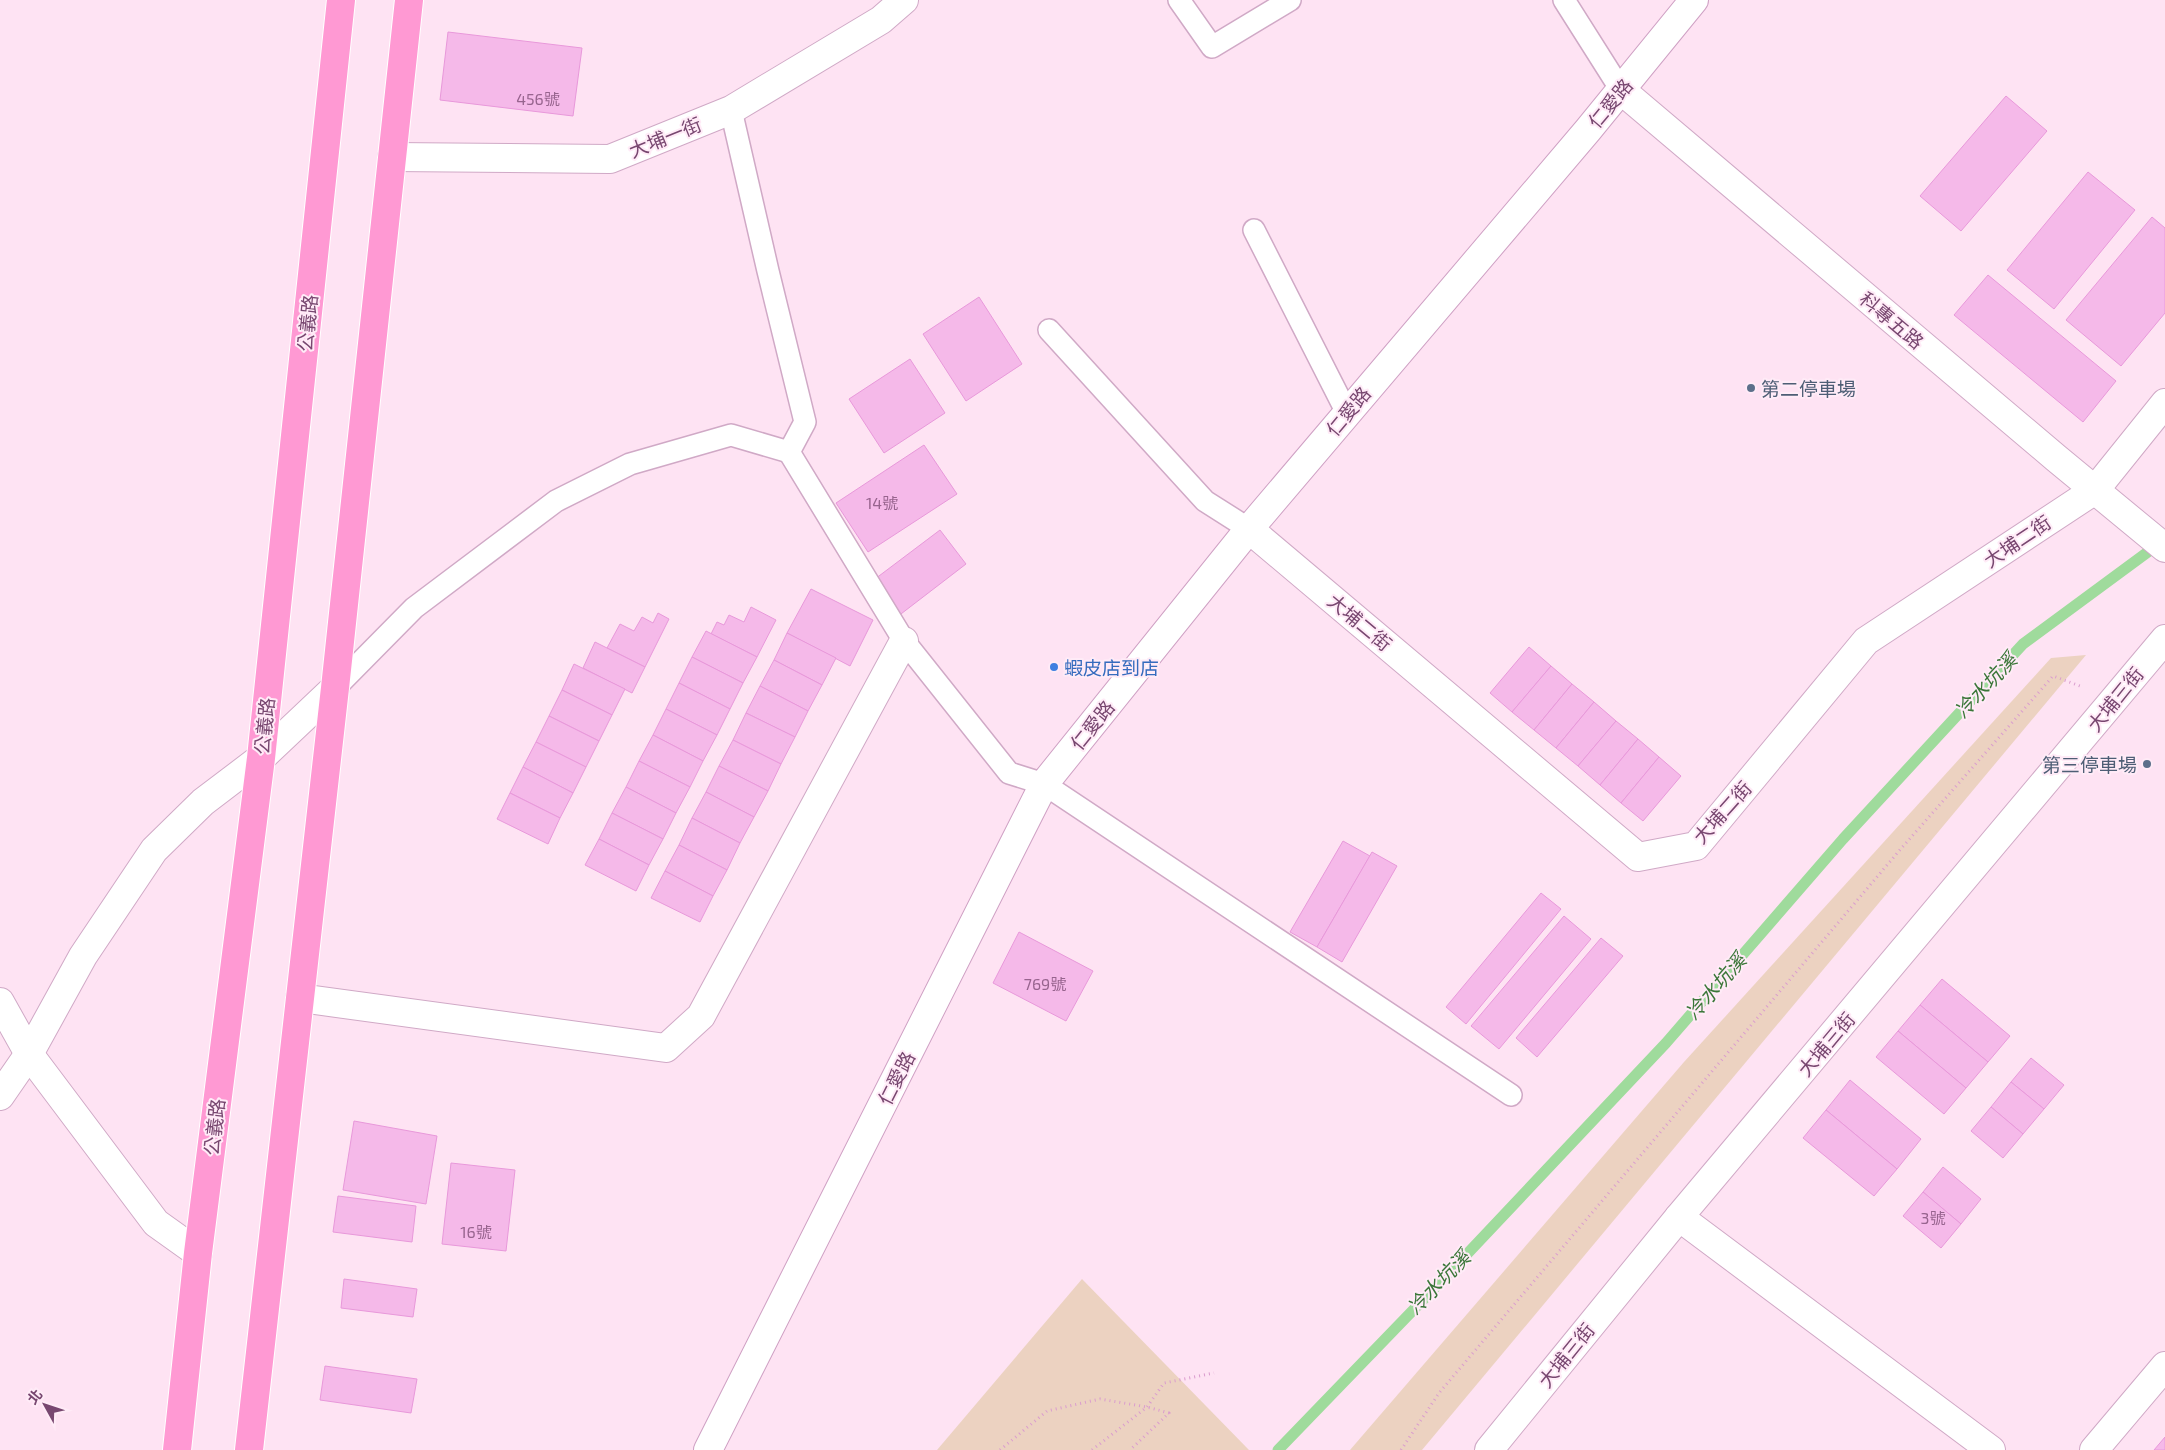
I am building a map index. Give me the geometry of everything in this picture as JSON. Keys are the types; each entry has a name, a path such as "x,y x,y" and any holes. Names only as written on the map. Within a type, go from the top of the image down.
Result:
{"main road":[{"name":"公義路","path":"177,1450 198,1253 261,758 341,0"},
{"path":"249,1450 335,688 409,0"}],"street":[{"name":"大埔一街","path":"392,157 610,159 731,110 881,20 904,0"},
{"name":"仁愛路","path":"708,1450 1044,784 1249,529 1621,90 1694,0"},
{"name":"科專五路","path":"1621,90 2165,548"},
{"name":"大埔二街","path":"1249,529 1638,857 1696,846 1866,642 2095,490 2165,403"},
{"name":"大埔三街","path":"1489,1450 1679,1217 2165,639"},
{"path":"300,998 666,1048 701,1016 904,641"},
{"path":"0,1096 29,1054 83,956 154,850 203,802 261,758 335,688"},
{"path":"0,1002 29,1054 156,1223 198,1253"},
{"path":"1679,1217 1991,1450"},
{"path":"2094,1450 2165,1366"}],"lane":[{"path":"1179,0 1212,47 1290,0"},
{"path":"1564,0 1621,90"},
{"path":"731,110 805,422 789,452"},
{"path":"1254,230 1347,413"},
{"path":"1048,330 1205,501 1249,529"},
{"path":"335,688 414,608 556,500 630,464 731,435 789,452 904,641 1009,773 1044,784 1511,1095"}],"path":[{"path":"1401,1450 1439,1393 1893,859 2053,676 2117,698"},
{"path":"1092,1450 1147,1406 1164,1383 1214,1373"},
{"path":"1000,1450 1048,1411 1100,1399 1147,1406 1169,1413 1130,1450"}],"shaded area":[{"path":"2086,655 1422,1450 1350,1450 1684,1062 2051,658"},
{"path":"1082,1279 1249,1450 937,1450"}],"building":[{"path":"448,32 582,48 573,116 440,100"},
{"path":"2006,96 2047,131 1961,231 1920,196"},
{"path":"2088,172 2135,210 2054,309 2007,270"},
{"path":"2152,217 2165,228 2165,313 2121,366 2066,320"},
{"path":"1988,275 2116,381 2083,422 1954,315"},
{"path":"979,297 1022,364 966,401 923,334"},
{"path":"910,359 945,413 884,453 849,399"},
{"path":"924,445 957,494 868,552 836,503"},
{"path":"940,530 966,564 897,617 871,582"},
{"path":"811,589 873,620 850,666 787,633"},
{"path":"751,607 776,620 757,657 711,634 717,622 724,625 729,615 744,622"},
{"path":"658,613 669,619 645,667 607,648 620,624 634,631 642,617 653,623"},
{"path":"706,631 757,657 743,683 692,657"},
{"path":"787,633 836,658 822,685 774,660"},
{"path":"595,642 645,667 632,693 583,668"},
{"path":"1529,647 1551,666 1512,712 1490,693"},
{"path":"692,657 743,683 730,709 679,683"},
{"path":"774,660 822,685 808,711 760,686"},
{"path":"574,664 625,689 612,715 562,690"},
{"path":"1551,666 1572,684 1534,730 1512,712"},
{"path":"679,683 730,709 717,735 666,709"},
{"path":"1572,684 1594,702 1556,748 1534,730"},
{"path":"760,686 808,711 795,737 746,713"},
{"path":"562,690 612,715 599,741 549,716"},
{"path":"1594,702 1616,721 1578,766 1556,748"},
{"path":"666,709 717,735 703,761 653,735"},
{"path":"746,713 795,737 781,764 733,740"},
{"path":"549,716 599,741 586,767 536,742"},
{"path":"1616,721 1638,739 1600,785 1578,766"},
{"path":"653,735 703,761 690,787 639,761"},
{"path":"1638,739 1659,757 1621,803 1600,785"},
{"path":"733,740 781,764 768,791 719,766"},
{"path":"536,742 586,767 573,793 523,767"},
{"path":"1659,757 1681,776 1643,821 1621,803"},
{"path":"639,761 690,787 676,813 626,787"},
{"path":"719,766 768,791 754,817 706,792"},
{"path":"523,767 573,793 560,818 510,793"},
{"path":"626,787 676,813 663,839 612,813"},
{"path":"706,792 754,817 740,843 692,818"},
{"path":"510,793 560,818 548,844 497,819"},
{"path":"612,813 663,839 649,865 599,839"},
{"path":"692,818 740,843 727,870 679,845"},
{"path":"599,839 649,865 636,891 585,865"},
{"path":"1343,841 1370,856 1317,947 1290,932"},
{"path":"679,845 727,870 713,896 665,871"},
{"path":"1372,852 1397,866 1342,962 1317,947"},
{"path":"665,871 713,896 700,922 651,898"},
{"path":"1541,893 1561,909 1466,1024 1446,1007"},
{"path":"1564,916 1591,939 1499,1049 1471,1026"},
{"path":"1019,932 1093,971 1066,1021 993,983"},
{"path":"1601,938 1623,956 1537,1057 1516,1038"},
{"path":"1942,979 2010,1036 1988,1062 1920,1005"},
{"path":"1920,1005 1988,1062 1966,1088 1898,1031"},
{"path":"1898,1031 1966,1088 1944,1114 1876,1057"},
{"path":"2031,1058 2064,1085 2044,1109 2011,1082"},
{"path":"1850,1080 1921,1139 1897,1169 1826,1110"},
{"path":"2011,1082 2044,1109 2023,1134 1991,1107"},
{"path":"1991,1107 2023,1134 2003,1158 1971,1131"},
{"path":"1826,1110 1897,1169 1874,1196 1803,1138"},
{"path":"354,1121 437,1136 426,1204 343,1190"},
{"path":"451,1163 515,1170 506,1251 442,1244"},
{"path":"1943,1167 1981,1199 1961,1224 1923,1192"},
{"path":"1923,1192 1961,1224 1941,1248 1903,1216"},
{"path":"338,1196 416,1206 412,1242 333,1232"},
{"path":"344,1279 417,1289 413,1317 341,1308"},
{"path":"325,1366 417,1379 411,1413 320,1400"},
{"path":"2165,1437 2165,1450 2154,1450"}],"waterway":[{"name":"冷水坑溪","path":"1278,1450 1450,1272 1666,1043 1843,839 2023,644 2160,543"}],"place":[{"name":"第二停車場","path":"1751,388"},
{"name":"蝦皮店到店","path":"1054,667"},
{"name":"第三停車場","path":"2147,764"}]}
